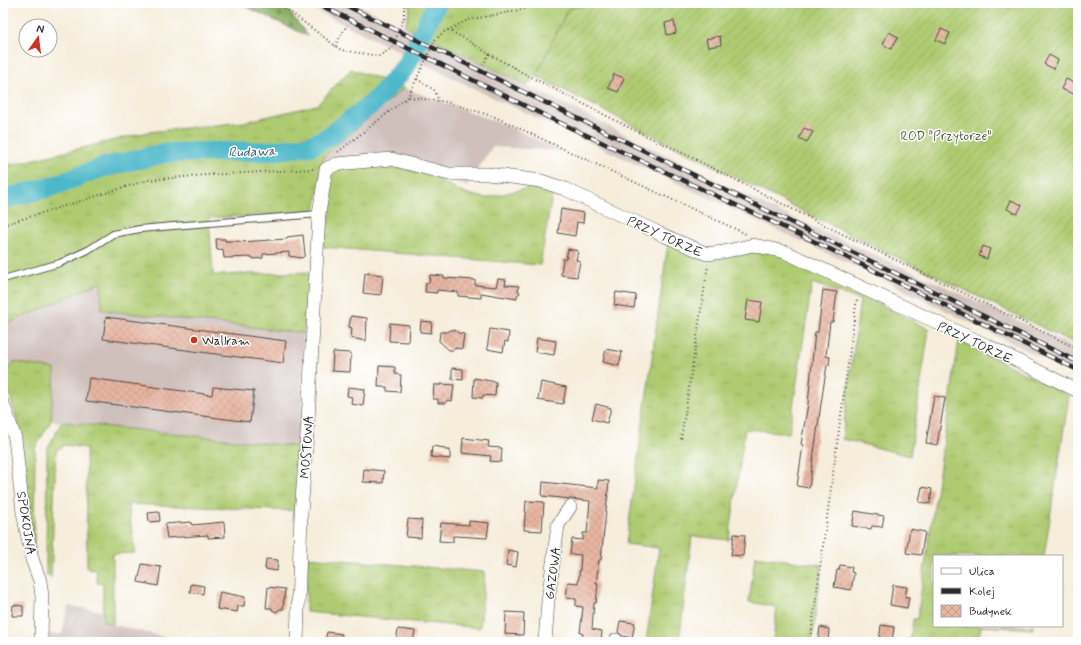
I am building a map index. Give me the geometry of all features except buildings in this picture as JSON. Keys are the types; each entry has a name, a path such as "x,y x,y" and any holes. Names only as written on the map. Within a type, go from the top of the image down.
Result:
{"street":[{"name":"PRZY TORZE","path":"326,169 337,164 391,160 449,174 488,174 541,181 565,190 663,236 707,254 753,245 768,247 785,252 988,346 1078,391"},
{"name":"MOSTOWA","path":"297,642 301,513 318,252 319,214 326,169"},
{"name":"SPOKOJNA","path":"3,404 15,438 23,512 32,559 40,581 42,596 41,642"},
{"name":"GAZOWA","path":"545,642 548,602 558,526 570,507"}],"lane":[{"path":"3,279 60,263 88,250 114,234 140,229 319,214"}],"path":[{"path":"274,3 286,8 341,50 378,56 392,48 404,18 404,6 402,3"},
{"path":"404,6 408,3"},
{"path":"4,226 148,180 206,175 326,169 331,160 343,146 381,119 408,97 436,40 448,30 468,20 552,3"},
{"path":"335,46 347,25"},
{"path":"448,30 529,76 716,171 1078,349"},
{"path":"483,65 489,54"},
{"path":"417,79 434,90 439,101"},
{"path":"408,97 439,101 494,117 747,234"},
{"path":"681,439 709,261 707,254"},
{"path":"810,642 859,286"}],"shaded area":[{"path":"301,3 354,3 559,101 770,208 942,285 1078,349 1078,376 874,275 477,90"},
{"path":"404,88 500,123 562,151 492,147 467,187 413,159 386,153 323,163 324,156"},
{"path":"101,282 103,310 303,333 302,447 51,421 55,369 14,362 4,374 3,326"},
{"path":"68,606 103,611 103,622 185,642 46,642 47,634 62,634"}],"green space":[{"path":"238,3 272,3 288,10 308,36"},
{"path":"407,3 430,3 421,22 412,30 405,26 410,8"},
{"path":"448,3 599,3 568,9 536,76 527,85 426,36 437,17"},
{"name":"ROD \"Przytorze\"","path":"599,3 1078,3 1078,345 810,215 536,76 568,9"},
{"path":"351,69 404,88 324,156 315,212 209,218 213,275 311,272 303,333 102,310 101,282 3,326 3,166 148,132 244,122 317,105"},
{"path":"368,160 430,175 463,193 486,198 528,188 553,191 540,265 323,247 330,170"},
{"path":"669,236 710,250 776,252 929,329 910,456 842,439 860,300 812,283 789,433 745,429 729,540 692,536 679,642 646,642 659,548 626,544"},
{"path":"959,340 1069,396 1044,555 933,555 933,627 981,627 978,642 910,642 913,619 917,619"},
{"path":"14,362 55,369 51,421 35,448 34,558 20,432 4,374"},
{"path":"62,422 302,447 298,511 128,504 135,553 113,554 113,624 103,622 103,584 97,583 96,569 87,568 86,448 64,445 56,451 51,578 46,575 47,449"},
{"path":"755,556 822,565 812,642 773,642 777,607 749,602"},
{"path":"307,557 485,572 480,628 306,612"},
{"path":"998,627 1033,627 1033,629"}],"water":[{"path":"430,3 448,3 437,17 426,36 412,30 421,22"}],"waterway":[{"name":"Rudawa","path":"3,199 53,186 101,168 165,153 270,151 310,146 330,136 375,101 406,66 438,3"}],"railway":[{"path":"316,3 554,120 811,240 1078,370"},
{"path":"341,3 1078,362"}],"place":[{"name":"Wallram","path":"194,340"}]}
